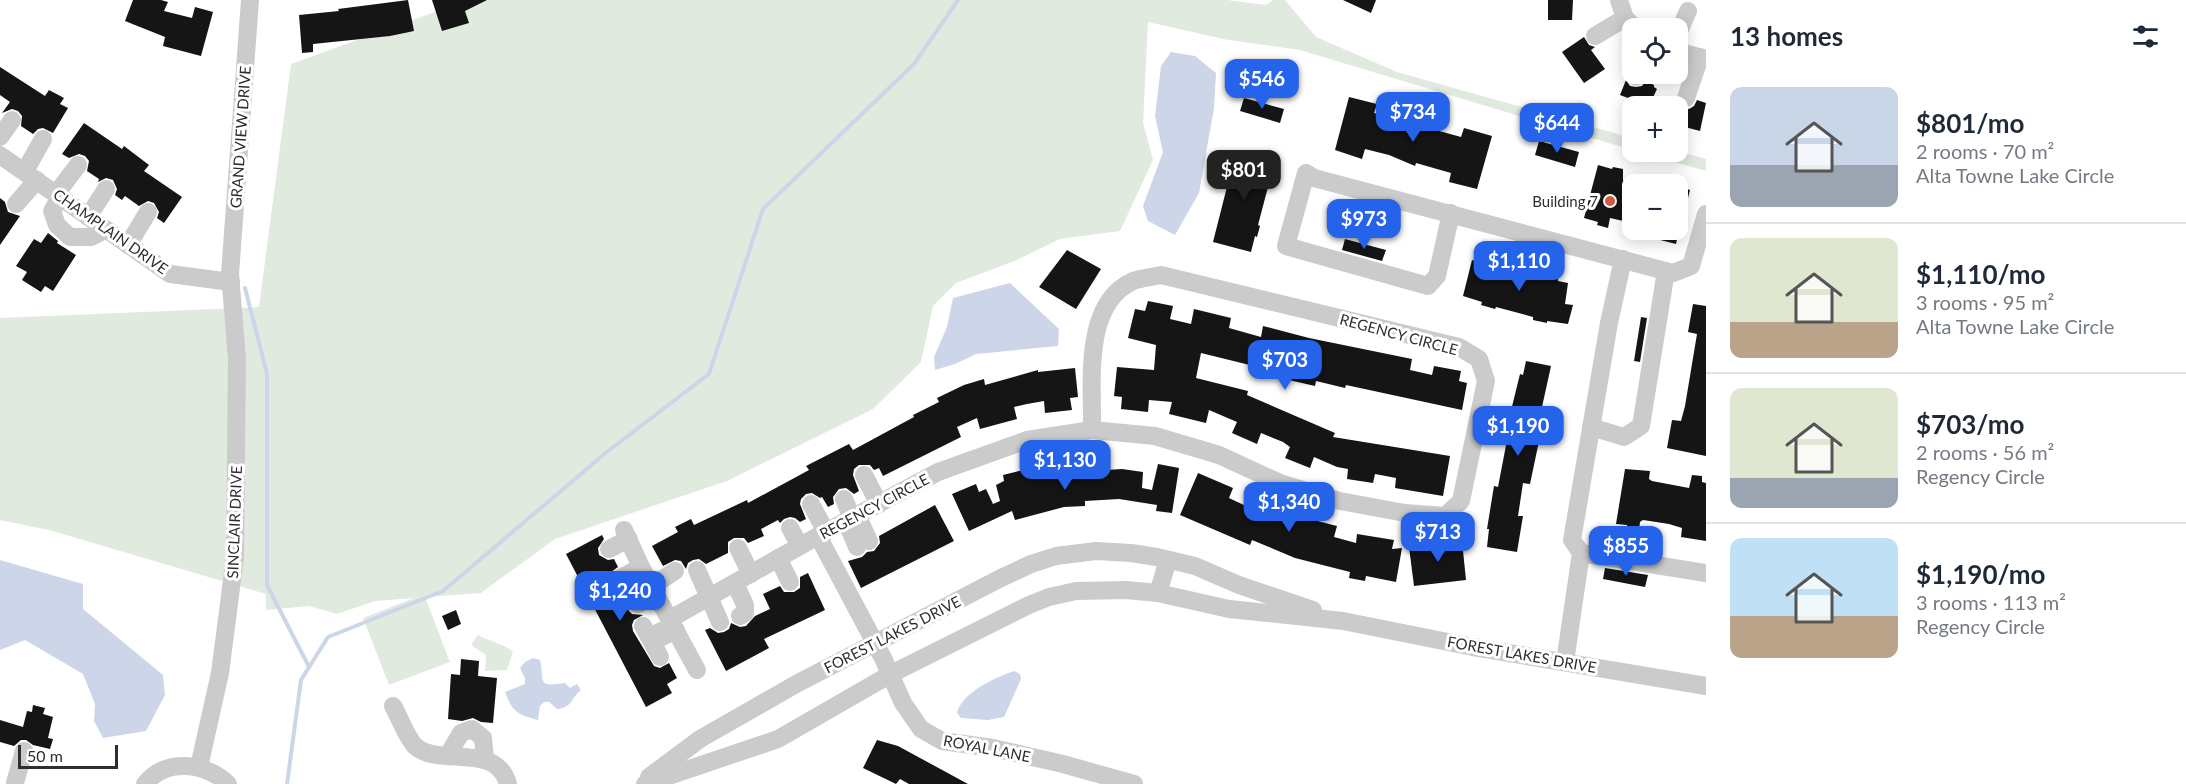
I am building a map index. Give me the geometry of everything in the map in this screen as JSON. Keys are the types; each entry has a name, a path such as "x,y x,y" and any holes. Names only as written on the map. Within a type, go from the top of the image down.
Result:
{"street":[{"name":"GRAND VIEW DRIVE","path":"231,278 250,0"},
{"path":"1618,0 1627,18"},
{"path":"1685,18 1688,10"},
{"path":"1595,36 1622,26"},
{"path":"1687,96 1703,58 1688,54"},
{"path":"0,137 12,120"},
{"path":"16,204 31,175 43,139"},
{"name":"CHAMPLAIN DRIVE","path":"0,155 170,274 231,278"},
{"path":"78,165 58,195 52,211 57,225 70,237 91,237 105,230"},
{"path":"1451,213 1437,276 1428,286 1286,246 1306,173 1673,273 1691,266 1706,214"},
{"path":"87,216 106,189"},
{"path":"128,245 148,212"},
{"path":"1565,662 1581,553 1572,540 1609,323 1623,259"},
{"path":"1591,427 1624,437 1641,426 1666,271"},
{"name":"REGENCY CIRCLE","path":"673,625 709,597 938,472 1027,440 1092,430 1155,436 1219,455 1280,483 1340,501 1405,513 1445,516 1461,501 1486,381 1479,359 1459,347 1161,275 1134,281 1115,293 1101,315 1093,356 1092,430"},
{"name":"SINCLAIR DRIVE","path":"199,767 220,672 235,557 237,359 231,278"},
{"path":"864,475 879,504"},
{"path":"844,498 863,544"},
{"name":"ROYAL LANE","path":"811,504 822,534 903,703 921,729 942,741 993,747 1134,784"},
{"path":"790,528 800,546"},
{"path":"609,549 626,534 641,567 697,670"},
{"path":"743,546 759,569 784,584"},
{"name":"FOREST LAKES DRIVE","path":"645,784 778,739 883,658 1001,578 1031,564 1056,556 1096,551 1131,553 1196,566 1239,585 1343,621"},
{"path":"1581,553 1706,573"},
{"path":"1158,593 1168,560"},
{"path":"617,580 641,567"},
{"path":"740,616 745,614 745,605 759,569"},
{"path":"697,570 720,622"},
{"path":"638,604 675,572"},
{"name":"FOREST LAKES DRIVE","path":"639,784 700,739 798,683 883,658 1049,597 1076,591 1101,589 1158,593 1229,609 1343,621 1473,647 1704,685"},
{"path":"643,626 649,637 673,625"},
{"path":"660,657 652,642 673,625"},
{"path":"393,705 414,746 425,752 485,759 505,774 508,784"},
{"path":"448,755 461,734 472,729 483,738 485,759"},
{"path":"11,783 24,750"},
{"path":"145,784 163,770 181,766 199,767 215,773 228,784"}],"shaded area":[{"path":"468,0 1227,0 1266,5 1273,0 1285,0 1316,37 1397,72 1622,135 1622,147 1300,50 1228,40 1148,22 1143,123 1153,160 1120,231 1060,239 1017,260 956,283 933,306 921,362 873,409 727,481 555,539 481,593 425,597 450,662 389,685 363,618 414,598 375,601 337,614 309,606 266,610 266,594 49,530 0,520 0,318 259,307 291,64"},
{"path":"1688,154 1706,159 1706,171 1674,162 1688,162"},
{"path":"478,635 513,652 507,670 485,671 486,655 471,645"}],"water":[{"path":"1171,52 1195,56 1216,73 1214,108 1199,193 1175,235 1148,221 1143,206 1163,152 1155,116 1161,66"},
{"path":"1010,283 1059,329 1058,346 976,354 935,370 934,357 947,327 953,298"},
{"path":"0,560 83,584 83,609 163,675 165,695 146,731 103,738 94,721 95,704 83,674 25,640 0,650"},
{"path":"533,658 540,660 545,683 565,683 570,688 577,684 581,690 566,707 557,709 549,702 544,702 540,706 538,720 513,709 505,692 525,684 520,668"},
{"path":"1014,671 1020,674 1021,679 1004,717 988,720 961,718 957,713 965,699 980,687"}],"building":[{"path":"133,0 168,2 164,11 192,18 195,7 213,12 201,56 163,46 165,37 125,21"},
{"path":"408,0 414,31 390,36 313,44 313,52 302,53 299,15"},
{"path":"432,0 487,0 465,11 469,23 442,31"},
{"path":"1343,0 1376,0 1371,13"},
{"path":"1548,0 1573,0 1572,20 1548,20"},
{"path":"1584,37 1589,45 1595,47 1591,50 1605,69 1584,83 1562,52"},
{"path":"0,67 45,96 49,90 64,98 60,104 68,108 53,133 43,128 33,134 21,126 22,116 18,111 12,109 2,113 10,102 0,95"},
{"path":"1624,84 1636,87 1652,84 1657,89 1654,96 1620,95"},
{"path":"1349,97 1377,104 1374,113 1461,137 1464,128 1492,136 1477,189 1449,182 1451,173 1416,163 1415,166 1389,155 1365,149 1362,159 1335,150"},
{"path":"1244,98 1284,109 1280,123 1240,111"},
{"path":"1697,100 1706,103 1700,131 1688,128 1688,109 1694,106"},
{"path":"84,123 122,149 124,146 149,165 144,171 182,197 164,223 157,218 159,212 154,203 148,201 139,206 125,196 122,200 115,195 117,189 113,180 106,178 98,182 99,179 87,171 89,161 85,156 79,154 69,158 62,154"},
{"path":"1539,141 1579,152 1575,167 1535,155"},
{"path":"1238,151 1275,160 1271,187 1268,187 1258,225 1260,226 1251,252 1213,242 1230,175 1227,175 1230,164 1235,165"},
{"name":"Building 7","path":"1598,165 1623,169 1622,221 1610,218 1608,228 1584,218"},
{"path":"0,198 5,202 8,212 20,216 0,245"},
{"path":"1355,201 1396,211 1393,223 1352,212"},
{"path":"48,233 58,241 57,243 76,255 53,291 45,286 41,292 22,280 27,272 16,266 34,239 41,243"},
{"path":"1345,239 1386,250 1382,261 1342,250"},
{"path":"1660,240 1677,240 1676,244"},
{"path":"1067,250 1101,269 1076,309 1039,287"},
{"path":"1480,259 1544,277 1548,271 1558,273 1558,281 1568,283 1565,304 1573,305 1568,324 1533,320 1533,317 1481,305 1482,302 1463,296 1472,260 1479,262"},
{"path":"1148,301 1173,306 1170,319 1191,324 1194,309 1231,318 1229,328 1261,337 1263,326 1412,359 1410,370 1432,375 1434,366 1461,371 1459,381 1467,383 1462,410 1346,385 1345,388 1316,381 1315,386 1272,376 1274,371 1201,353 1196,378 1248,391 1247,395 1335,433 1333,437 1450,456 1443,496 1395,488 1396,478 1375,474 1373,483 1347,479 1348,469 1314,457 1310,468 1285,458 1290,447 1283,442 1261,433 1257,444 1232,433 1237,422 1209,410 1206,423 1169,414 1172,402 1149,400 1148,412 1121,409 1122,397 1114,396 1117,367 1154,370 1156,345 1128,338 1135,309 1145,311"},
{"path":"1693,304 1706,306 1706,456 1667,448 1672,420 1681,421 1685,406 1697,334 1688,332"},
{"path":"1641,317 1647,318 1640,362 1634,361"},
{"path":"1526,361 1551,366 1542,407 1546,408 1530,484 1523,483 1518,516 1523,516 1517,552 1487,547 1489,529 1487,529 1494,486 1498,487 1507,440 1504,439 1520,374 1523,375"},
{"path":"1075,368 1078,397 1070,398 1072,410 1045,413 1044,401 1014,407 1017,419 980,429 977,418 957,427 961,437 883,476 879,468 874,470 870,465 859,465 854,469 853,475 859,491 854,494 846,488 839,489 833,497 834,504 828,507 822,497 812,493 806,494 800,504 806,519 800,522 790,517 780,523 778,520 761,529 764,536 748,543 744,538 734,538 728,542 728,553 706,564 699,559 693,560 688,563 686,569 681,561 675,560 663,566 652,546 678,532 675,527 691,519 694,525 747,500 748,503 809,470 806,466 849,444 853,450 939,402 937,398 964,385 984,379 985,385 1038,370 1038,372"},
{"path":"1105,459 1106,470 1122,469 1143,472 1142,488 1152,490 1158,464 1179,468 1172,513 1156,511 1157,505 1119,499 1085,501 1085,506 1064,507 1015,520 1012,511 969,531 952,494 976,484 979,492 986,489 993,504 1000,501 996,485 1004,481 1003,475 1039,466 1042,477 1068,470 1067,460"},
{"path":"1625,469 1650,471 1649,479 1652,481 1689,488 1692,475 1702,476 1702,482 1706,483 1706,541 1681,537 1682,528 1669,524 1643,520 1640,522 1639,530 1627,528 1627,525 1616,524"},
{"path":"1198,473 1233,488 1229,498 1248,507 1253,496 1287,510 1286,513 1337,526 1334,537 1356,543 1357,534 1394,540 1392,549 1402,548 1396,582 1366,576 1365,581 1349,578 1350,572 1295,558 1252,540 1250,545 1180,515"},
{"path":"935,505 954,541 861,588 848,561 874,551 880,543 879,536"},
{"path":"602,535 604,539 598,548 599,555 608,560 614,559 618,567 607,575 607,585 612,590 618,591 620,596 631,590 633,594 627,603 628,610 632,614 643,615 634,620 633,631 654,666 660,668 669,663 677,678 667,684 672,693 646,707 566,554"},
{"path":"1462,541 1466,580 1414,586 1409,547"},
{"path":"1605,568 1648,575 1645,587 1603,579"},
{"path":"808,573 825,610 764,639 769,648 726,671 705,630 710,628 718,633 724,632 729,629 731,623 740,627 746,626 755,616 770,609 763,594 780,586 784,592 794,592 800,588 800,577"},
{"path":"456,610 461,624 448,630 442,616"},
{"path":"461,659 479,661 478,676 497,678 493,723 481,722 473,718 462,721 448,719 451,674 460,675"},
{"path":"33,705 45,708 43,714 53,717 48,738 53,739 50,749 33,745 26,740 21,740 14,746 0,742 0,720 23,727 27,711 32,712"},
{"path":"877,740 898,746 968,784 909,784 900,779 896,784 863,768"}],"waterway":[{"path":"287,784 301,680 328,637 443,591 608,451 709,374 763,209 914,64 958,0"},
{"path":"245,288 267,374 267,585 309,667"}],"place":[{"name":"Building 7","path":"1610,201"}]}
